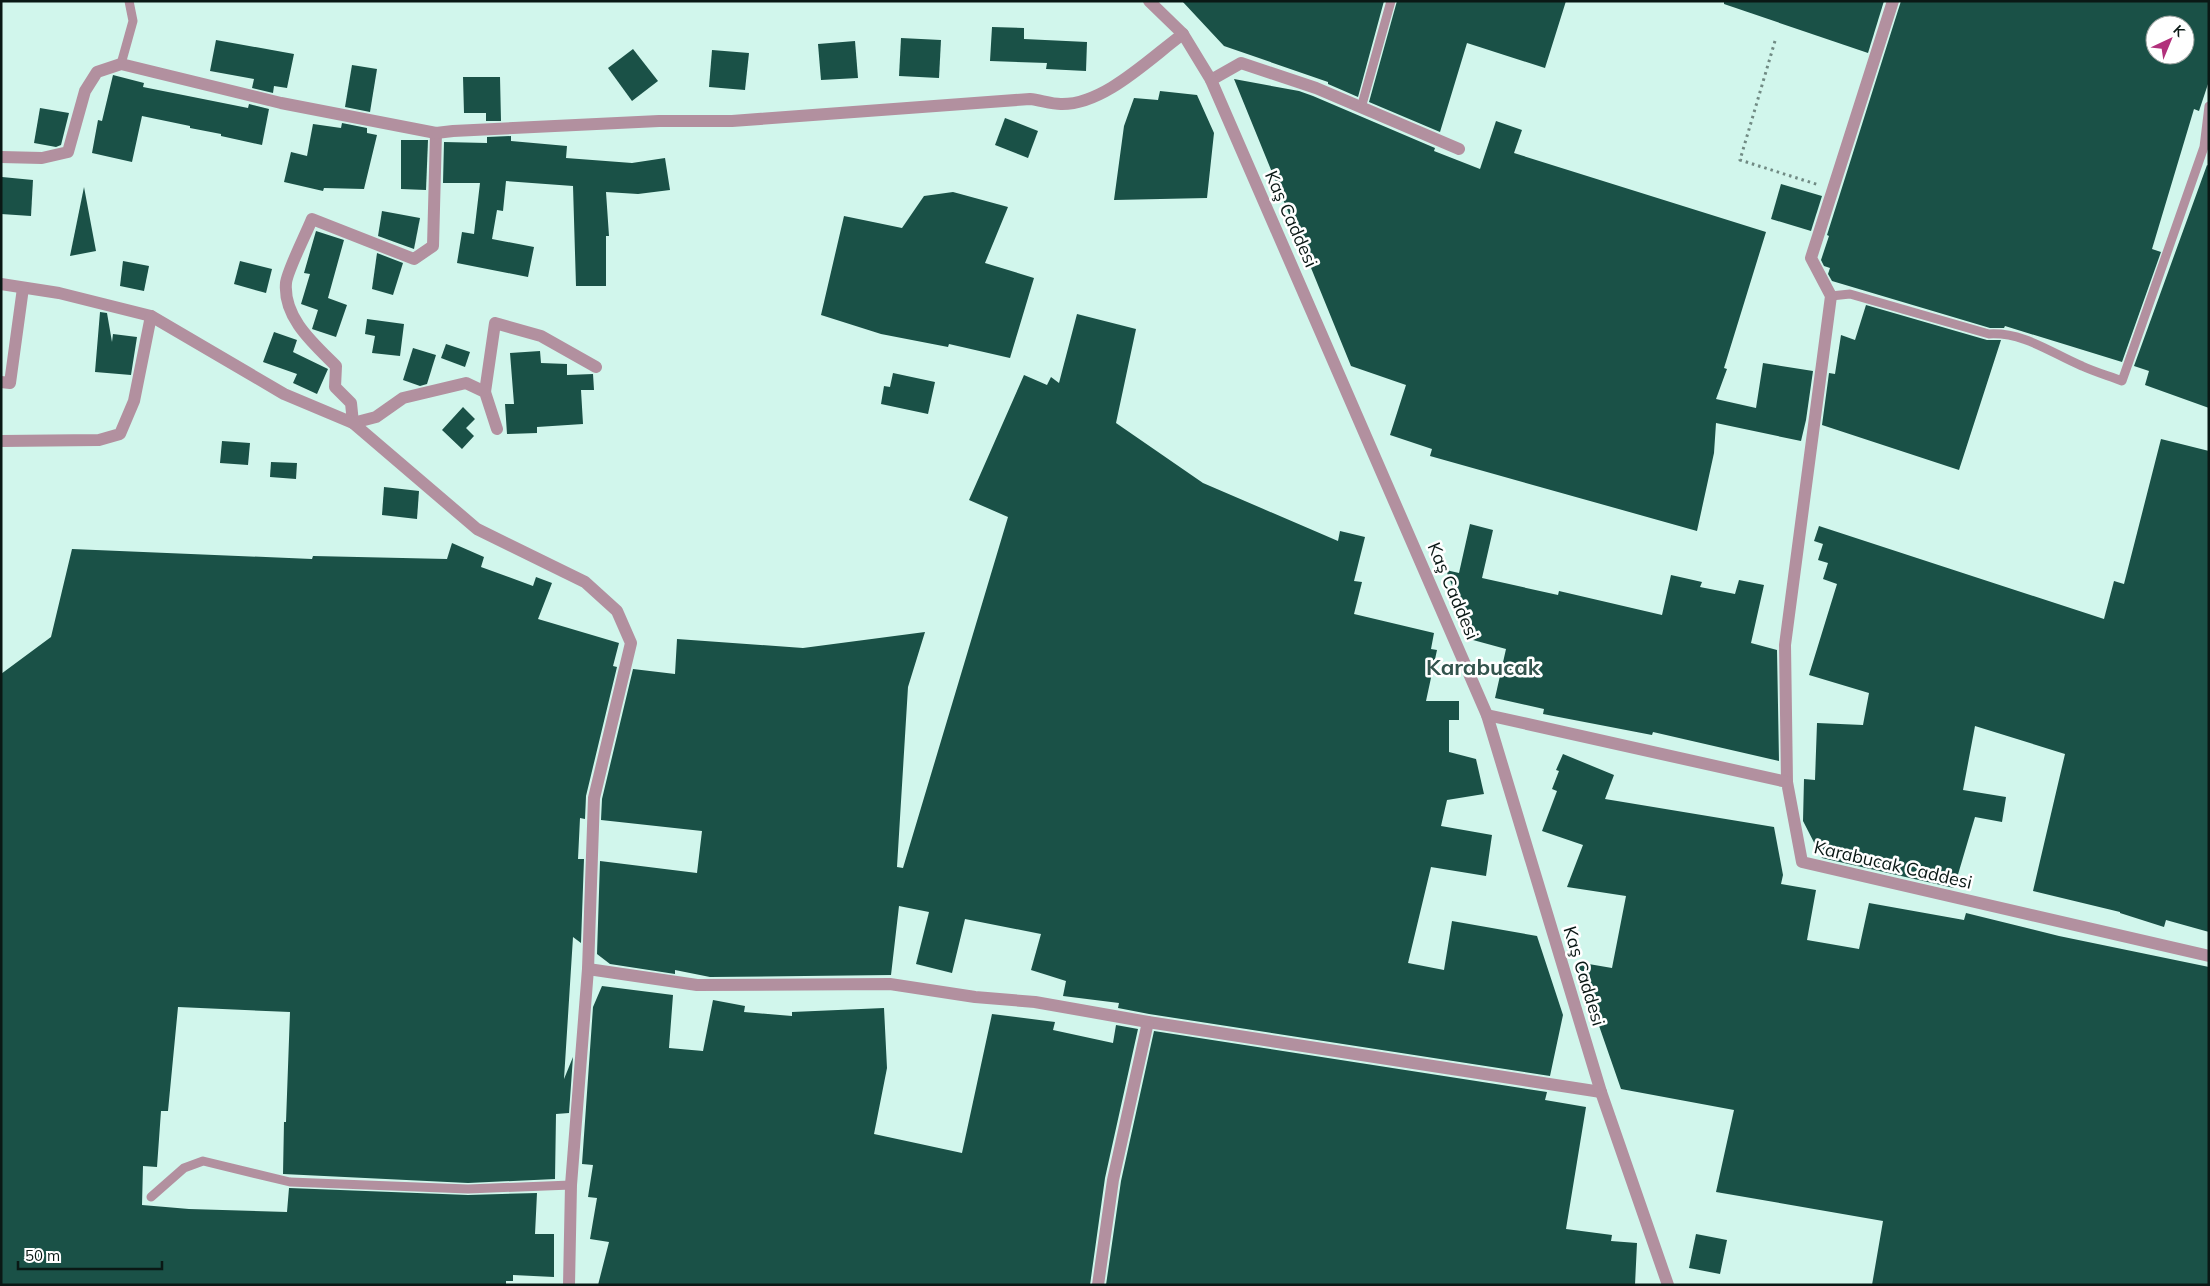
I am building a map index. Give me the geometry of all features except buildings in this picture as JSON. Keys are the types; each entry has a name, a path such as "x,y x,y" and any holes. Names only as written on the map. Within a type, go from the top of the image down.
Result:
{"street":[{"name":"Kaş Caddesi","path":"1150,1 1183,34 1211,80 1487,715 1601,1092 1668,1285"},
{"path":"1487,715 1787,782 1785,645 1831,296 1811,258 1893,1"},
{"path":"1,157 42,158 68,152 85,90 97,72 121,64 281,104 436,133 453,130 659,121 732,121 1030,99 1061,104 1086,100 1116,84 1183,34"},
{"path":"1211,80 1241,63 1316,88 1459,149"},
{"path":"353,423 351,403 335,387 336,366 306,336 289,307 286,282 312,219 414,259 433,246 436,133"},
{"path":"1,284 59,293 151,316 284,394 353,423 476,529 536,556 584,582 617,611 631,643 594,798 588,969 571,1186 569,1285"},
{"path":"1,382 10,383 23,288"},
{"path":"1,441 99,440 120,434 134,401 151,316"},
{"path":"497,429 485,392 495,323 541,336 596,368"},
{"path":"353,423 376,417 403,398 466,383 485,392"},
{"name":"Karabucak Caddesi","path":"1787,782 1802,862 2209,956"},
{"path":"588,969 697,985 890,984 975,997 1035,1002 1148,1022 1601,1092"},
{"path":"1098,1285 1113,1180 1148,1022"}],"lane":[{"path":"121,64 133,21 130,1"},
{"path":"1362,108 1391,1"},
{"path":"1831,296 1850,294 1988,334 2005,333 2048,348 2081,366 2122,381 2204,147 2209,106"},
{"path":"151,1197 184,1168 203,1161 290,1182 468,1189 571,1186"}],"path":[{"path":"1775,41 1740,160 1832,189"}],"district":[{"name":"Karabucak","path":"1483,667"}]}
